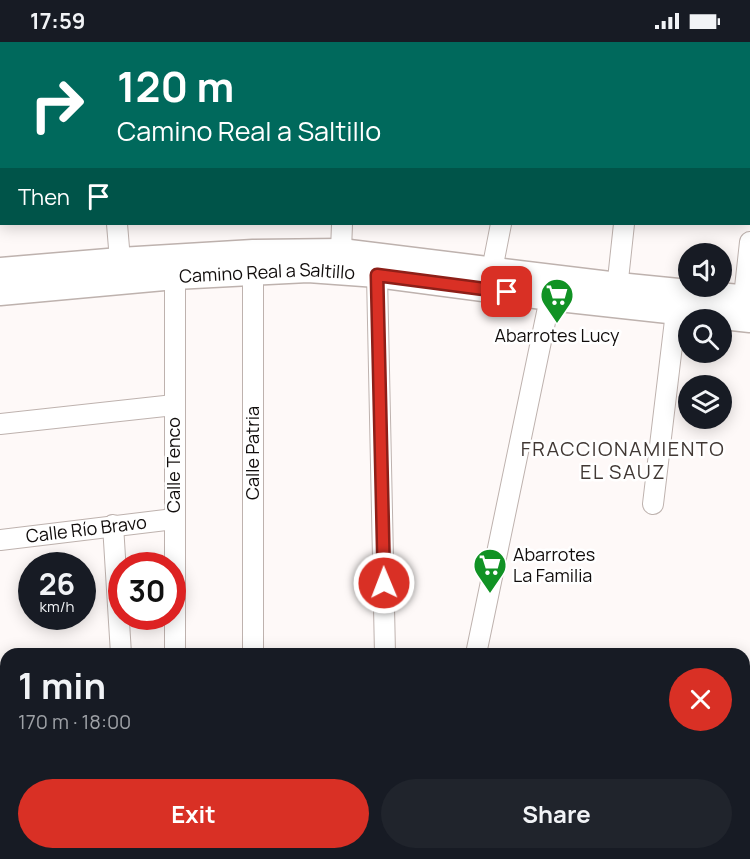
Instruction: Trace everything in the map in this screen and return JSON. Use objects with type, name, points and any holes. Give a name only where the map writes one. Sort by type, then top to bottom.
[{"type":"street","points":[[117,225],[120,260]]},
{"type":"street","points":[[341,251],[342,225]]},
{"type":"street","points":[[492,270],[501,225]]},
{"type":"street","points":[[616,295],[624,225]]},
{"type":"street","points":[[748,305],[750,242]]},
{"type":"street","name":"Camino Real a Saltillo","points":[[0,293],[175,277],[341,251],[492,270],[616,295],[676,312],[748,305]]},
{"type":"street","name":"Camino Real a Saltillo","points":[[0,270],[120,260],[253,263],[377,275],[550,298],[616,295],[748,305]]},
{"type":"street","name":"Calle Patria","points":[[253,263],[253,648]]},
{"type":"street","points":[[377,275],[385,648]]},
{"type":"street","name":"Calle Tenco","points":[[175,277],[175,648]]},
{"type":"street","points":[[477,648],[550,298]]},
{"type":"street","points":[[653,504],[676,312]]},
{"type":"street","points":[[0,424],[174,405]]},
{"type":"street","name":"Calle Río Bravo","points":[[0,540],[174,519]]},
{"type":"street","points":[[113,525],[121,648]]},
{"type":"place","name":"Abarrotes Lucy","points":[[557,324]]},
{"type":"place","name":"Abarrotes La Familia","points":[[490,594]]},
{"type":"district","name":"FRACCIONAMIENTO EL SAUZ","points":[[623,460]]},
{"type":"route","points":[[384,583],[377,275],[507,292]]}]
